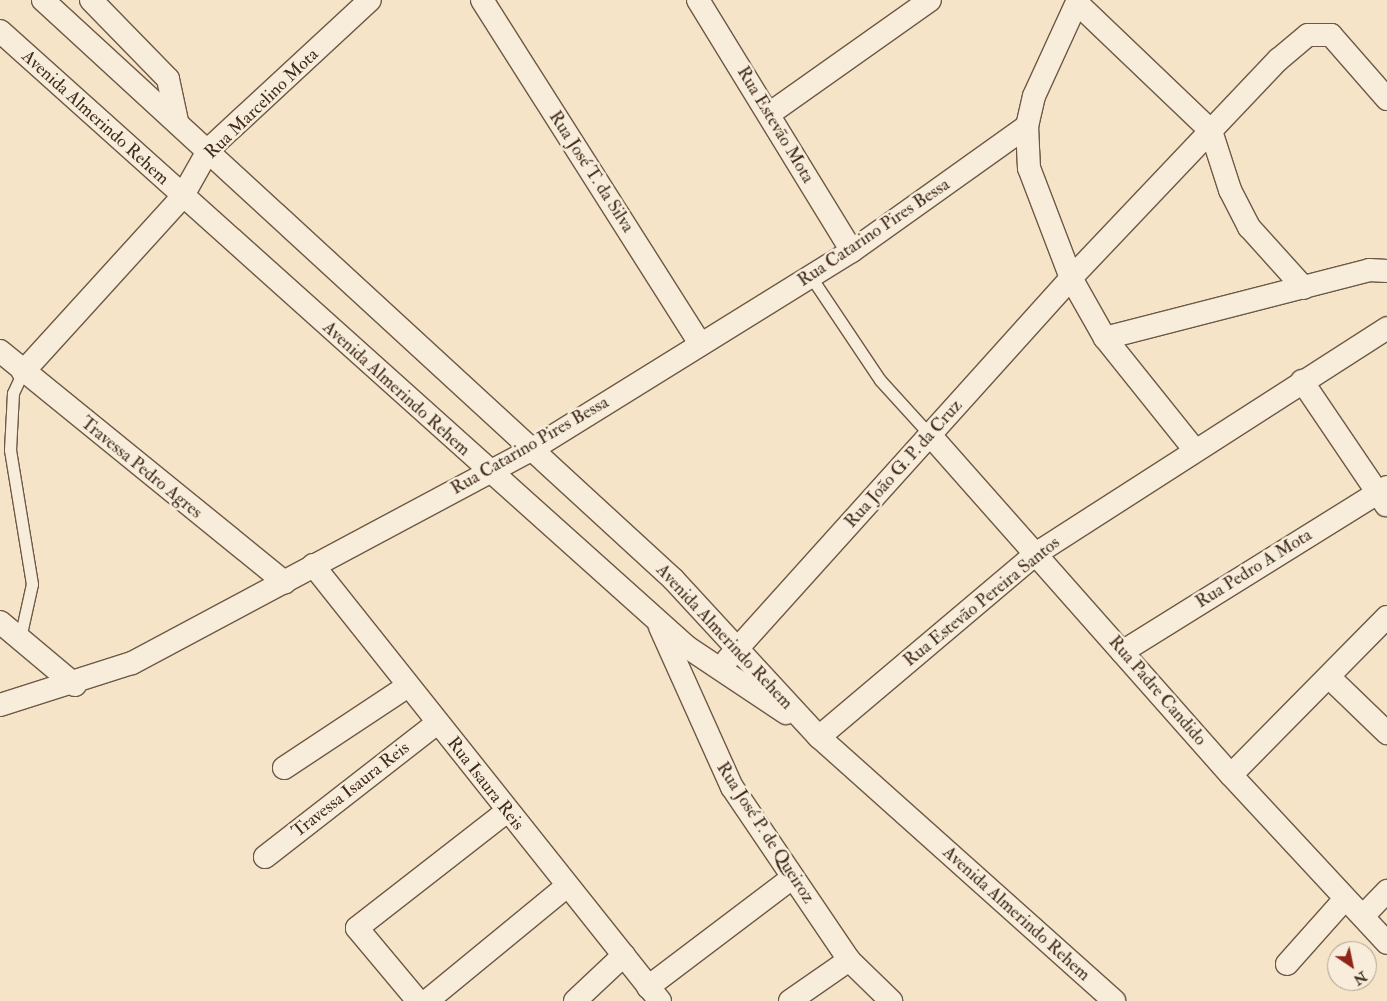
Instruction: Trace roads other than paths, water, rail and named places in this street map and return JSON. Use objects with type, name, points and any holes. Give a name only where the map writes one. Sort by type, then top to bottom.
[{"type":"street","name":"Avenida Almerindo Rehem","points":[[43,0],[210,149],[674,580],[813,732],[1114,1001]]},
{"type":"street","points":[[90,0],[168,80],[177,121]]},
{"type":"street","name":"Rua Marcelino Mota","points":[[23,372],[182,197],[210,149],[370,0]]},
{"type":"street","name":"Rua José T. da Silva","points":[[482,0],[700,343]]},
{"type":"street","name":"Rua Estevão Mota","points":[[698,0],[852,251]]},
{"type":"street","points":[[769,114],[930,0]]},
{"type":"street","points":[[1194,449],[1105,338],[1071,278],[1030,168],[1027,126],[1034,96],[1077,1],[1211,131],[1230,190],[1249,227],[1304,288]]},
{"type":"street","name":"Avenida Almerindo Rehem","points":[[0,31],[182,197],[656,620],[718,671],[813,732]]},
{"type":"street","name":"Rua João G. P. da Cruz","points":[[718,671],[1071,278],[1211,131],[1308,35],[1330,35],[1387,99]]},
{"type":"street","name":"Rua Catarino Pires Bessa","points":[[0,705],[75,685],[132,663],[285,583],[314,564],[534,448],[700,343],[852,251],[1027,126]]},
{"type":"street","points":[[1105,338],[1369,270],[1387,271]]},
{"type":"street","name":"Rua Estevão Pereira Santos","points":[[813,732],[1037,553],[1194,449],[1387,328]]},
{"type":"street","name":"Travessa Pedro Agres","points":[[0,351],[23,372],[285,583]]},
{"type":"street","points":[[1302,381],[1384,495]]},
{"type":"street","name":"Rua Padre Candido","points":[[930,435],[1037,553],[1231,775],[1387,943]]},
{"type":"street","name":"Rua Pedro A Mota","points":[[1122,652],[1384,495]]},
{"type":"street","name":"Rua Isaura Reis","points":[[314,564],[506,812],[654,994]]},
{"type":"street","points":[[1231,775],[1387,617]]},
{"type":"street","name":"Rua José P. de Queiroz","points":[[656,620],[727,780],[849,960],[891,1001]]},
{"type":"street","points":[[0,622],[75,685]]},
{"type":"street","points":[[1329,677],[1387,733]]},
{"type":"street","points":[[284,768],[408,686]]},
{"type":"street","name":"Travessa Isaura Reis","points":[[265,857],[437,723]]},
{"type":"street","points":[[418,1001],[357,928],[506,812]]},
{"type":"street","points":[[654,994],[792,878]]},
{"type":"street","points":[[427,1001],[566,887]]},
{"type":"street","points":[[1363,916],[1387,891]]},
{"type":"street","points":[[1287,964],[1345,899]]},
{"type":"street","points":[[575,1001],[624,955]]},
{"type":"street","points":[[790,1001],[849,960]]},
{"type":"lane","points":[[811,277],[880,380],[930,435]]},
{"type":"lane","points":[[20,638],[32,584],[10,450],[13,393],[23,372]]}]
